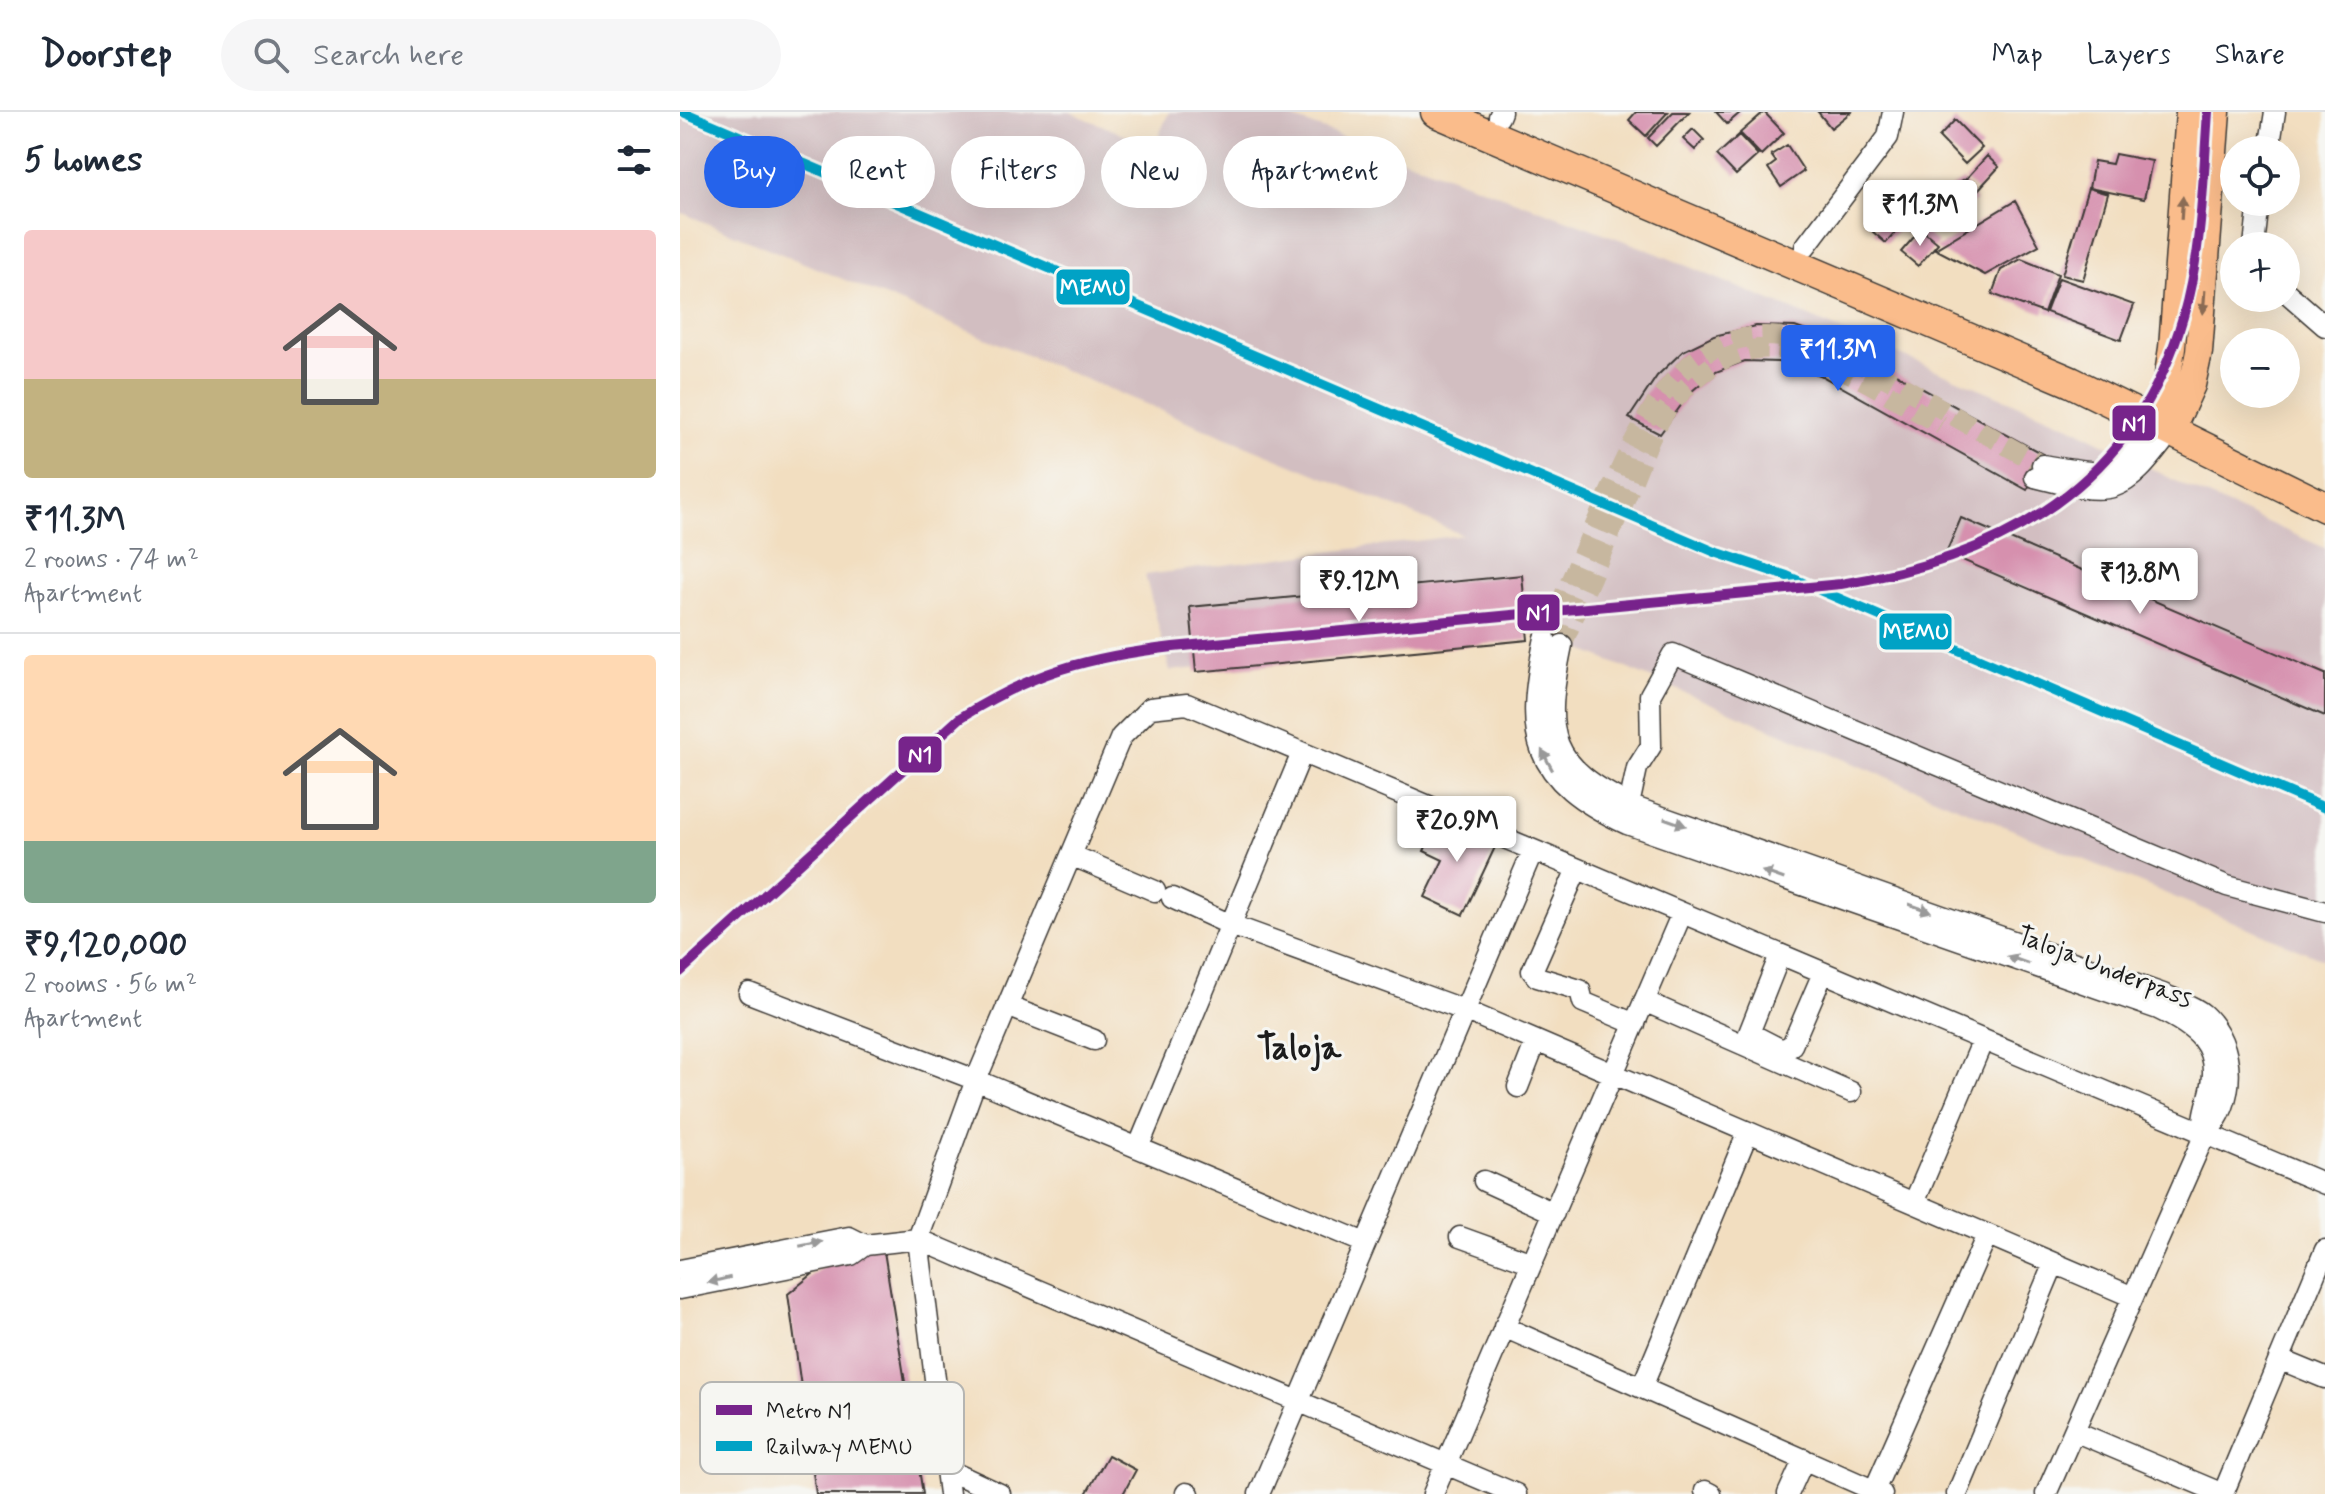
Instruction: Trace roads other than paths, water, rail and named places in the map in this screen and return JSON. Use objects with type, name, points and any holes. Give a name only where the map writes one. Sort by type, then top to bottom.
[{"type":"highway","points":[[1436,112],[2071,382],[2325,486]]},
{"type":"highway","points":[[1495,114],[2078,365],[2167,419],[2325,507]]},
{"type":"main road","points":[[2167,419],[2189,112]]},
{"type":"main road","points":[[2167,419],[2199,352],[2217,112]]},
{"type":"street","points":[[1805,247],[1888,137],[1893,112]]},
{"type":"street","points":[[2271,136],[2275,112]]},
{"type":"street","points":[[2300,304],[2325,326]]},
{"type":"street","points":[[2039,471],[2086,491],[2107,491],[2129,481],[2167,419]]},
{"type":"street","name":"Taloja Underpass","points":[[1553,642],[1551,700],[1554,737],[1572,769],[1596,789],[1629,805],[2163,994],[2202,1014],[2222,1040],[2231,1073],[2217,1122],[2205,1134],[2202,1116],[2215,1071],[2207,1047],[2192,1025],[2158,1009],[1627,824],[1586,805],[1558,781],[1537,741],[1533,697],[1553,642]]},
{"type":"street","points":[[1629,805],[1637,768],[1651,746],[1650,695],[1673,654],[2227,886],[2325,912]]},
{"type":"street","points":[[935,1382],[918,1239],[976,1080],[1121,737],[1150,708],[1187,704],[2325,1184]]},
{"type":"street","points":[[1138,1148],[1302,753]]},
{"type":"street","points":[[1259,1494],[1533,850]]},
{"type":"street","points":[[1071,855],[1231,925],[1464,1010],[2133,1297]]},
{"type":"street","points":[[1577,869],[1532,971],[1537,977],[1580,990],[1583,1002],[1635,1024]]},
{"type":"street","points":[[1433,1494],[1682,913]]},
{"type":"street","points":[[1780,955],[1749,1033],[1782,1050],[1792,1045],[1823,973]]},
{"type":"street","points":[[749,993],[976,1080],[1365,1243]]},
{"type":"street","points":[[1644,1001],[1851,1092]]},
{"type":"street","points":[[1007,1006],[1094,1040]]},
{"type":"street","points":[[1914,1203],[1983,1040]]},
{"type":"street","points":[[1518,1087],[1536,1041]]},
{"type":"street","points":[[1642,1387],[1748,1132]]},
{"type":"street","points":[[2046,1494],[2205,1134]]},
{"type":"street","points":[[1484,1181],[1554,1213]]},
{"type":"street","points":[[1504,1327],[1878,1492],[1987,1235]]},
{"type":"street","points":[[1460,1237],[1532,1263]]},
{"type":"street","points":[[680,1270],[851,1255],[865,1245],[918,1239],[1516,1494]]},
{"type":"street","points":[[2074,1431],[2223,1494],[2325,1250]]},
{"type":"street","points":[[680,1289],[757,1263]]},
{"type":"street","points":[[1957,1494],[2054,1263]]},
{"type":"street","points":[[2279,1359],[2325,1378]]},
{"type":"street","points":[[1788,1494],[1804,1459]]},
{"type":"street","points":[[947,1474],[949,1494]]},
{"type":"street","points":[[957,1474],[1000,1494]]},
{"type":"tunnel","points":[[1545,638],[1619,472],[1654,407],[1675,379],[1701,356],[1730,341],[1765,336],[1806,342],[1833,351],[2042,465]]},
{"type":"tunnel","points":[[1562,645],[1660,420],[1684,389],[1724,360],[1758,349],[1780,349],[1803,355],[1852,375],[1941,425]]},
{"type":"metro line","name":"N1","points":[[680,972],[960,718],[1012,689],[1062,669],[1114,656],[1173,647],[1841,584],[1901,572],[1956,555],[2008,532],[2055,504],[2097,468],[2132,426],[2161,376],[2183,317],[2194,267],[2208,112]]},
{"type":"rail line","name":"MEMU","points":[[683,112],[1715,552],[1787,576],[2325,808]]},
{"type":"district","name":"Taloja","points":[[1299,1046]]}]
